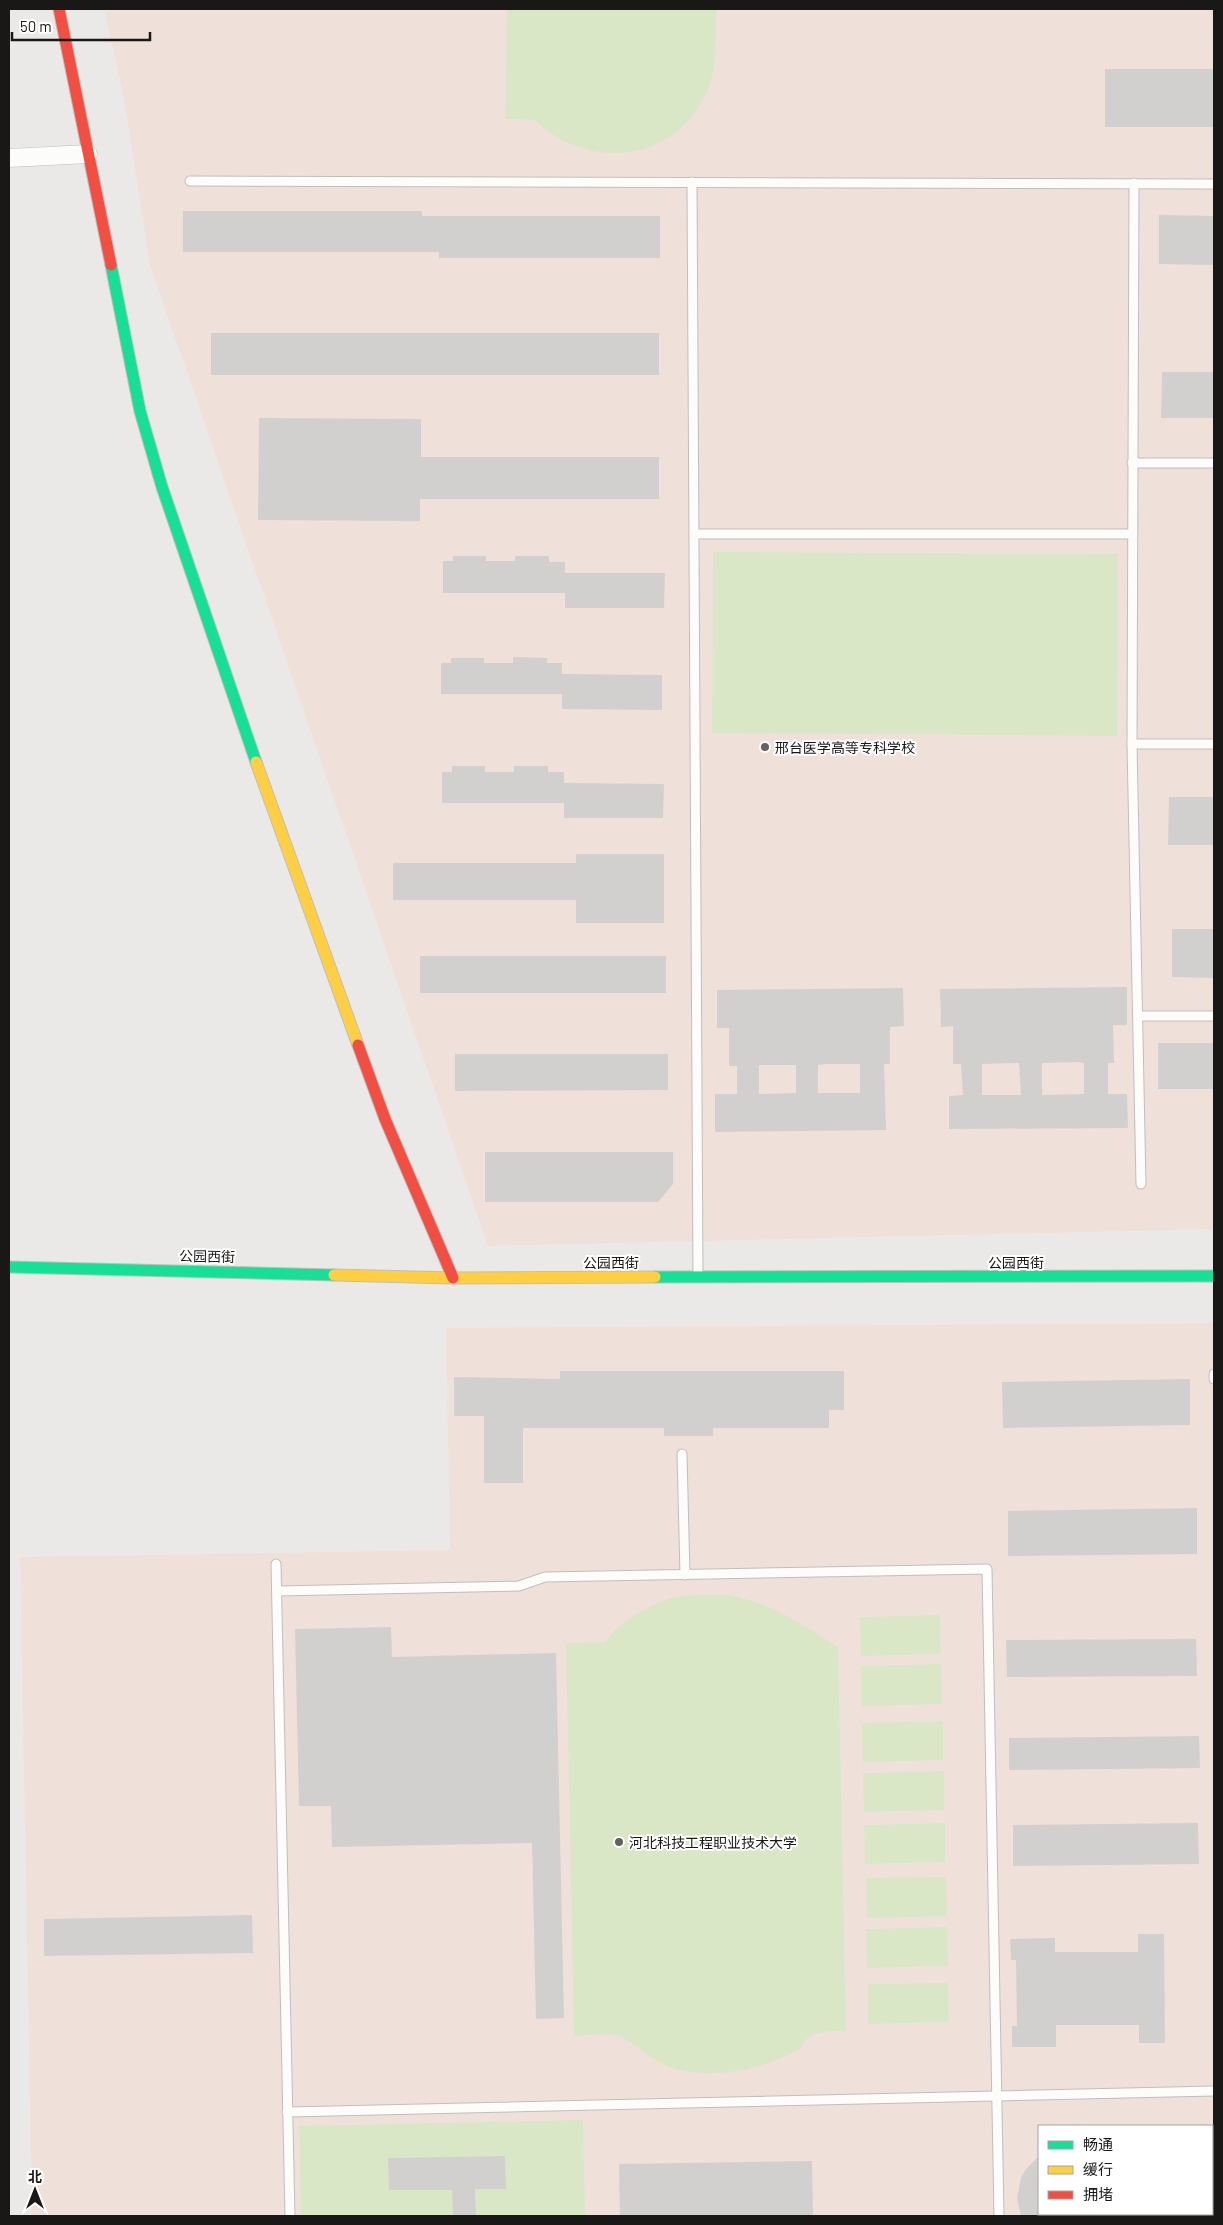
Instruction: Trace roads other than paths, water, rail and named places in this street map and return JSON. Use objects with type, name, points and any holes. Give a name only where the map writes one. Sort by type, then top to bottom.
[{"type":"street","points":[[59,9],[140,411],[162,487],[259,768],[382,1110],[453,1278]]},
{"type":"street","points":[[9,158],[88,154]]},
{"type":"street","name":"公园西街","points":[[9,1266],[453,1278],[1214,1276]]},
{"type":"lane","points":[[190,181],[1214,184]]},
{"type":"lane","points":[[692,182],[698,1277]]},
{"type":"lane","points":[[1134,183],[1132,744],[1141,1184]]},
{"type":"lane","points":[[1132,463],[1214,463]]},
{"type":"lane","points":[[694,534],[1132,534]]},
{"type":"lane","points":[[1132,744],[1214,744]]},
{"type":"lane","points":[[1138,1016],[1214,1016]]},
{"type":"lane","points":[[1214,1374],[1214,1379]]},
{"type":"lane","points":[[682,1454],[685,1575]]},
{"type":"lane","points":[[276,1564],[290,2216]]},
{"type":"lane","points":[[277,1591],[519,1586],[545,1578],[987,1569],[999,2216]]},
{"type":"lane","points":[[287,2112],[1214,2091]]},
{"type":"place","name":"邢台医学高等专科学校","points":[[765,747]]},
{"type":"place","name":"河北科技工程职业技术大学","points":[[619,1842]]}]
